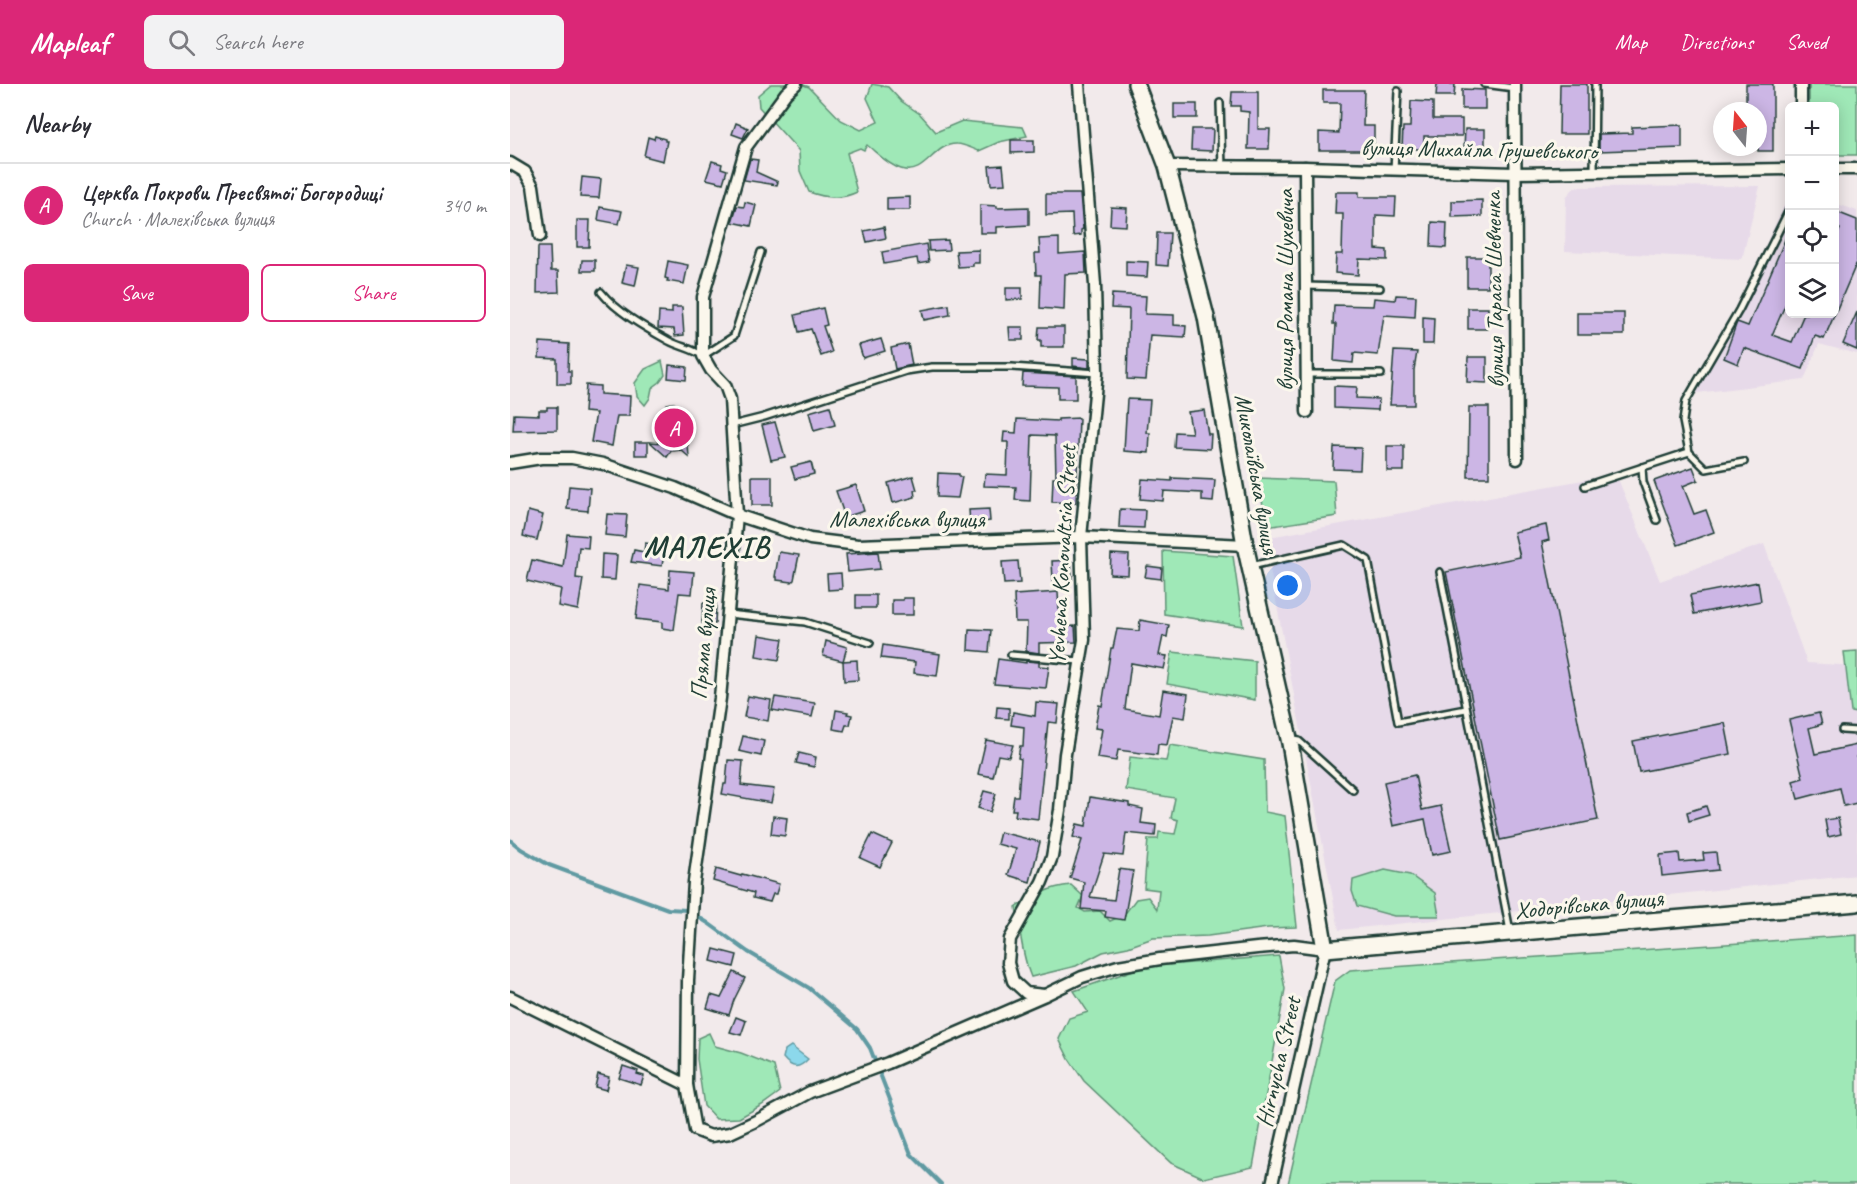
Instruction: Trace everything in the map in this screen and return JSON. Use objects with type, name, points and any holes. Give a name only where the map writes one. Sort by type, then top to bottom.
[{"type":"main road","name":"Миколаївська вулиця","points":[[1136,84],[1167,166],[1206,317],[1245,545],[1289,740],[1325,949]]},
{"type":"main road","name":"Ходорівська вулиця","points":[[1325,949],[1857,903]]},
{"type":"street","points":[[703,356],[703,297],[746,147],[786,93],[796,84]]},
{"type":"street","name":"Yevhena Konovaltsia Street","points":[[1045,995],[1026,993],[1013,981],[1008,963],[1011,939],[1042,882],[1052,857],[1060,810],[1065,754],[1084,640],[1081,537],[1096,373],[1095,285],[1079,84]]},
{"type":"street","points":[[1801,84],[1801,102]]},
{"type":"street","name":"вулиця Тараса Шевченка","points":[[1515,86],[1518,459]]},
{"type":"street","points":[[510,163],[525,172],[532,186],[540,236]]},
{"type":"street","name":"вулиця Михайла Грушевського","points":[[1167,166],[1514,173],[1785,170]]},
{"type":"street","name":"вулиця Романа Шухевича","points":[[1305,167],[1306,412]]},
{"type":"street","points":[[1839,169],[1857,169]]},
{"type":"street","name":"Пряма вулиця","points":[[703,356],[711,370],[725,385],[730,399],[737,515],[720,698],[693,900],[688,980],[687,1086],[695,1130],[711,1136],[730,1133],[810,1092],[888,1063],[1045,995]]},
{"type":"street","name":"Малехівська вулиця","points":[[510,463],[541,458],[572,458],[603,464],[675,488],[737,515],[810,539],[858,545],[1081,537],[1245,545]]},
{"type":"street","points":[[1045,995],[1082,977],[1118,966],[1160,959],[1294,945],[1325,949]]},
{"type":"street","name":"Hirnycha Street","points":[[1272,1184],[1325,949]]},
{"type":"street","points":[[510,997],[687,1086]]},
{"type":"lane","points":[[1484,84],[1515,86]]},
{"type":"lane","points":[[1594,172],[1595,84]]},
{"type":"lane","points":[[1394,170],[1398,91]]},
{"type":"lane","points":[[1220,103],[1222,167]]},
{"type":"lane","points":[[1744,462],[1706,469],[1689,452],[1683,421],[1686,400],[1739,310],[1789,210]]},
{"type":"lane","points":[[601,292],[610,304],[671,342],[692,348],[703,356],[734,336],[761,252]]},
{"type":"lane","points":[[1306,286],[1380,288]]},
{"type":"lane","points":[[730,426],[906,371],[932,367],[1012,367],[1096,373]]},
{"type":"lane","points":[[1306,374],[1381,374]]},
{"type":"lane","points":[[1585,486],[1689,452]]},
{"type":"lane","points":[[1642,467],[1643,482],[1657,520]]},
{"type":"lane","points":[[1250,566],[1344,544],[1368,560],[1398,722],[1466,709]]},
{"type":"lane","points":[[1440,572],[1510,933]]},
{"type":"lane","points":[[727,614],[805,622],[870,643]]},
{"type":"lane","points":[[1011,655],[1079,661]]},
{"type":"lane","points":[[1842,730],[1857,731]]},
{"type":"lane","points":[[1289,740],[1299,741],[1353,790]]},
{"type":"shaded area","points":[[1760,186],[1742,259],[1565,251],[1566,197],[1575,187]]},
{"type":"shaded area","points":[[1785,204],[1785,318],[1839,318],[1839,204],[1857,211],[1857,354],[1819,344],[1804,380],[1697,393]]},
{"type":"shaded area","points":[[1616,474],[1660,581],[1764,544],[1807,663],[1857,666],[1857,875],[1339,930],[1264,538]]},
{"type":"green space","points":[[771,84],[801,84],[809,87],[841,120],[861,130],[878,122],[867,98],[872,84],[888,87],[901,101],[920,114],[936,132],[962,121],[1023,127],[1027,136],[999,142],[979,151],[960,144],[949,145],[917,168],[910,170],[892,165],[867,145],[864,150],[860,148],[847,153],[857,192],[839,197],[821,196],[809,192],[800,171],[799,151],[759,107],[758,95]]},
{"type":"green space","points":[[1809,84],[1857,84],[1857,155],[1839,155],[1839,102],[1809,102]]},
{"type":"green space","points":[[662,361],[665,375],[652,388],[650,398],[645,405],[637,396],[635,383],[645,369]]},
{"type":"green space","points":[[1258,478],[1334,481],[1337,516],[1267,527]]},
{"type":"green space","points":[[1163,551],[1233,556],[1243,626],[1164,614]]},
{"type":"green space","points":[[1857,651],[1857,713],[1851,712],[1844,652]]},
{"type":"green space","points":[[1172,652],[1255,661],[1255,700],[1167,684]]},
{"type":"green space","points":[[1170,745],[1264,760],[1265,812],[1285,816],[1297,927],[1268,928],[1208,936],[1153,938],[1128,947],[1103,952],[1076,966],[1031,977],[1023,951],[1016,907],[1036,895],[1071,885],[1083,896],[1078,908],[1085,912],[1100,911],[1110,921],[1124,915],[1136,899],[1148,897],[1157,909],[1159,890],[1144,888],[1148,839],[1158,839],[1159,832],[1175,834],[1178,820],[1171,818],[1175,798],[1126,790],[1130,757],[1166,761]]},
{"type":"green space","points":[[1385,870],[1410,875],[1435,893],[1439,916],[1394,916],[1357,906],[1352,891],[1353,880]]},
{"type":"green space","points":[[1857,935],[1857,1184],[1288,1184],[1335,981],[1350,970]]},
{"type":"green space","points":[[1279,956],[1285,989],[1253,1167],[1204,1178],[1171,1163],[1084,1081],[1059,1039],[1069,1018],[1088,1012],[1074,991],[1142,967]]},
{"type":"green space","points":[[709,1033],[715,1046],[774,1066],[780,1092],[739,1118],[716,1119],[704,1106],[697,1059],[698,1038]]},
{"type":"water","points":[[791,1046],[808,1059],[802,1065],[792,1066],[783,1058],[785,1050]]},
{"type":"building","points":[[1437,84],[1455,84],[1454,96],[1436,96]]},
{"type":"building","points":[[1560,84],[1587,84],[1587,134],[1559,134]]},
{"type":"building","points":[[1746,84],[1773,84],[1773,151],[1767,151],[1767,102],[1746,102]]},
{"type":"building","points":[[1462,89],[1485,90],[1485,109],[1462,109]]},
{"type":"building","points":[[1323,90],[1364,90],[1363,126],[1374,126],[1374,150],[1319,150],[1319,132],[1339,133],[1340,103],[1323,103]]},
{"type":"building","points":[[1232,92],[1258,92],[1258,129],[1270,129],[1269,149],[1248,149],[1249,112],[1240,111],[1240,106],[1231,106]]},
{"type":"building","points":[[1411,101],[1433,102],[1433,119],[1462,119],[1462,136],[1424,136],[1424,149],[1402,149],[1403,127],[1410,127]]},
{"type":"building","points":[[1174,104],[1197,104],[1197,118],[1174,118]]},
{"type":"building","points":[[736,123],[748,128],[743,138],[732,134]]},
{"type":"building","points":[[1682,125],[1682,148],[1599,151],[1599,134],[1632,133],[1632,127]]},
{"type":"building","points":[[1192,129],[1213,129],[1212,151],[1191,150]]},
{"type":"building","points":[[1465,129],[1485,129],[1485,148],[1464,148]]},
{"type":"building","points":[[655,136],[667,141],[663,161],[644,156],[648,137],[654,139]]},
{"type":"building","points":[[1011,140],[1034,140],[1034,152],[1011,153]]},
{"type":"building","points":[[750,159],[758,160],[756,172],[778,182],[777,185],[744,180]]},
{"type":"building","points":[[712,161],[722,164],[721,168],[727,170],[723,183],[706,179]]},
{"type":"building","points":[[1003,165],[1005,184],[991,185],[989,166]]},
{"type":"building","points":[[582,177],[601,179],[599,198],[580,197]]},
{"type":"building","points":[[1336,192],[1359,192],[1359,197],[1396,197],[1395,216],[1376,215],[1376,249],[1387,250],[1387,260],[1359,259],[1358,275],[1335,273],[1336,254],[1342,254],[1343,214],[1335,214]]},
{"type":"building","points":[[1046,194],[1080,194],[1083,229],[1081,235],[1073,236],[1072,214],[1046,215]]},
{"type":"building","points":[[910,197],[910,210],[887,210],[887,198]]},
{"type":"building","points":[[1482,200],[1482,216],[1452,217],[1452,201]]},
{"type":"building","points":[[745,202],[756,205],[751,226],[732,222],[737,206],[744,207]]},
{"type":"building","points":[[980,205],[997,206],[997,208],[1029,207],[1029,225],[997,227],[997,233],[980,233]]},
{"type":"building","points":[[600,207],[622,211],[619,224],[598,220]]},
{"type":"building","points":[[1111,207],[1127,208],[1126,226],[1110,225]]},
{"type":"building","points":[[1839,213],[1857,220],[1857,262],[1839,304],[1839,231]]},
{"type":"building","points":[[577,220],[590,220],[589,247],[577,247]]},
{"type":"building","points":[[1432,222],[1447,223],[1446,248],[1431,247]]},
{"type":"building","points":[[884,227],[886,238],[867,242],[864,231]]},
{"type":"building","points":[[1157,233],[1170,233],[1168,266],[1156,265]]},
{"type":"building","points":[[1059,238],[1059,254],[1085,252],[1086,273],[1065,274],[1064,310],[1040,308],[1041,275],[1036,275],[1035,253],[1040,253],[1039,239]]},
{"type":"building","points":[[948,240],[949,250],[929,251],[928,241]]},
{"type":"building","points":[[1785,240],[1785,305],[1772,335],[1792,342],[1802,318],[1833,318],[1824,339],[1815,336],[1803,369],[1744,348],[1738,364],[1724,358],[1737,322],[1748,326]]},
{"type":"building","points":[[926,244],[929,262],[918,264],[917,258],[884,264],[882,252]]},
{"type":"building","points":[[538,247],[550,247],[551,271],[558,271],[559,292],[537,293]]},
{"type":"building","points":[[979,250],[979,263],[973,263],[973,266],[958,267],[956,251]]},
{"type":"building","points":[[1467,257],[1488,257],[1488,287],[1467,287]]},
{"type":"building","points":[[582,260],[595,260],[595,271],[581,271]]},
{"type":"building","points":[[668,261],[688,265],[684,284],[667,281],[668,279],[665,278]]},
{"type":"building","points":[[1126,261],[1148,262],[1147,277],[1126,276]]},
{"type":"building","points":[[626,265],[639,267],[635,286],[622,283]]},
{"type":"building","points":[[1006,288],[1022,288],[1022,299],[1006,300]]},
{"type":"building","points":[[1112,294],[1146,296],[1145,314],[1174,315],[1174,325],[1186,326],[1185,337],[1150,335],[1146,380],[1127,379],[1129,309],[1111,308]]},
{"type":"building","points":[[1396,295],[1416,296],[1415,317],[1384,315],[1378,355],[1354,353],[1353,363],[1334,361],[1336,324],[1333,324],[1334,305],[1373,306],[1374,298],[1395,300]]},
{"type":"building","points":[[949,305],[950,315],[924,320],[922,310]]},
{"type":"building","points":[[672,307],[682,307],[684,335],[675,336],[674,329],[658,328],[659,312],[672,313]]},
{"type":"building","points":[[823,308],[827,325],[823,326],[832,352],[821,356],[811,329],[799,332],[795,315]]},
{"type":"building","points":[[1468,308],[1488,308],[1488,329],[1468,329]]},
{"type":"building","points":[[1857,312],[1857,350],[1843,344]]},
{"type":"building","points":[[1577,313],[1624,313],[1624,335],[1577,335]]},
{"type":"building","points":[[1423,317],[1434,318],[1433,344],[1423,344]]},
{"type":"building","points":[[1009,327],[1023,327],[1023,340],[1010,340]]},
{"type":"building","points":[[1039,327],[1064,327],[1064,347],[1041,347],[1041,340],[1038,340]]},
{"type":"building","points":[[881,339],[885,351],[863,358],[859,345]]},
{"type":"building","points":[[540,342],[569,344],[568,371],[571,371],[571,384],[557,384],[557,359],[539,358]]},
{"type":"building","points":[[908,344],[912,365],[895,369],[891,348]]},
{"type":"building","points":[[1394,351],[1417,352],[1414,370],[1414,405],[1390,405]]},
{"type":"building","points":[[1468,357],[1487,357],[1487,383],[1467,382]]},
{"type":"building","points":[[1073,358],[1089,359],[1089,368],[1073,366]]},
{"type":"building","points":[[669,365],[687,367],[686,380],[668,378]]},
{"type":"building","points":[[1023,373],[1076,376],[1076,399],[1058,399],[1058,387],[1022,386]]},
{"type":"building","points":[[586,385],[600,386],[600,394],[630,396],[629,416],[617,416],[612,446],[591,442],[596,413],[584,412]]},
{"type":"building","points":[[1334,386],[1357,387],[1356,398],[1379,399],[1378,410],[1334,408]]},
{"type":"building","points":[[1127,399],[1150,400],[1147,433],[1150,433],[1149,453],[1124,451]]},
{"type":"building","points":[[674,403],[682,409],[686,422],[689,457],[681,450],[671,451],[667,457],[650,442],[662,443],[661,412],[667,404]]},
{"type":"building","points":[[830,406],[835,425],[814,431],[809,412]]},
{"type":"building","points":[[547,407],[557,407],[557,430],[513,431],[514,414],[539,415],[539,410],[547,410]]},
{"type":"building","points":[[1469,407],[1489,407],[1489,477],[1468,477]]},
{"type":"building","points":[[1204,410],[1208,434],[1211,434],[1210,449],[1174,447],[1175,432],[1192,433],[1188,412]]},
{"type":"building","points":[[1079,418],[1076,503],[1052,502],[1053,478],[1056,478],[1055,436],[1032,435],[1030,501],[1015,500],[1016,487],[984,486],[985,474],[1007,475],[1008,442],[1003,442],[1004,432],[1016,433],[1017,419],[1058,421],[1058,419]]},
{"type":"building","points":[[775,422],[785,457],[771,460],[762,425]]},
{"type":"building","points":[[635,442],[648,442],[648,455],[635,455]]},
{"type":"building","points":[[1387,446],[1404,446],[1404,471],[1387,471]]},
{"type":"building","points":[[1334,447],[1361,448],[1360,470],[1333,469]]},
{"type":"building","points":[[811,462],[814,474],[795,479],[791,467]]},
{"type":"building","points":[[1693,467],[1698,480],[1683,486],[1694,514],[1706,510],[1714,532],[1678,545],[1654,481]]},
{"type":"building","points":[[938,473],[959,474],[959,477],[962,477],[958,498],[937,497]]},
{"type":"building","points":[[752,476],[772,476],[772,505],[752,505]]},
{"type":"building","points":[[913,476],[917,490],[914,490],[915,497],[893,503],[888,483]]},
{"type":"building","points":[[1172,478],[1215,480],[1213,502],[1202,501],[1202,493],[1164,491],[1163,501],[1140,499],[1142,479],[1172,481]]},
{"type":"building","points":[[856,485],[864,511],[845,517],[836,491]]},
{"type":"building","points":[[569,486],[590,488],[588,511],[567,509]]},
{"type":"building","points":[[989,509],[990,521],[970,523],[969,510]]},
{"type":"building","points":[[1120,509],[1145,510],[1144,528],[1119,527]]},
{"type":"building","points":[[528,511],[543,515],[537,540],[523,536]]},
{"type":"building","points":[[607,514],[627,515],[625,537],[605,535]]},
{"type":"building","points":[[1546,525],[1549,540],[1542,542],[1598,820],[1500,840],[1446,572],[1520,557],[1514,532]]},
{"type":"building","points":[[567,534],[589,536],[588,548],[579,547],[576,578],[583,579],[578,610],[558,606],[561,589],[527,581],[532,560],[563,567]]},
{"type":"building","points":[[645,543],[665,546],[662,566],[631,562],[634,550],[644,552]]},
{"type":"building","points":[[779,552],[799,555],[792,582],[777,580],[775,577]]},
{"type":"building","points":[[878,552],[880,569],[848,572],[846,554]]},
{"type":"building","points":[[602,554],[617,555],[615,580],[601,579]]},
{"type":"building","points":[[1111,554],[1129,555],[1128,575],[1110,574]]},
{"type":"building","points":[[1071,560],[1072,580],[1053,581],[1052,561]]},
{"type":"building","points":[[1018,561],[1020,583],[1004,584],[1002,562]]},
{"type":"building","points":[[1147,566],[1162,568],[1161,579],[1145,577]]},
{"type":"building","points":[[670,570],[694,572],[692,594],[679,593],[674,630],[662,628],[662,622],[636,619],[640,585],[669,589]]},
{"type":"building","points":[[841,573],[842,589],[828,590],[827,574]]},
{"type":"building","points":[[1758,582],[1761,601],[1694,614],[1690,595]]},
{"type":"building","points":[[1058,592],[1060,627],[1075,626],[1076,642],[1039,643],[1039,653],[1026,651],[1027,622],[1015,622],[1014,595]]},
{"type":"building","points":[[856,595],[876,595],[876,608],[856,608]]},
{"type":"building","points":[[903,598],[913,598],[913,615],[892,615],[892,600],[903,600]]},
{"type":"building","points":[[703,603],[716,604],[715,624],[702,623]]},
{"type":"building","points":[[1140,620],[1169,625],[1167,637],[1163,636],[1159,655],[1167,656],[1164,669],[1131,663],[1125,709],[1159,715],[1163,690],[1188,694],[1185,718],[1173,716],[1167,745],[1158,744],[1157,755],[1118,750],[1116,761],[1097,758],[1102,729],[1095,728],[1099,705],[1102,706],[1111,648],[1113,648],[1117,629],[1139,631]]},
{"type":"building","points":[[969,629],[991,630],[989,652],[968,650]]},
{"type":"building","points":[[759,635],[783,639],[779,660],[756,656]]},
{"type":"building","points":[[826,641],[847,647],[843,661],[823,656]]},
{"type":"building","points":[[883,645],[940,654],[937,676],[914,673],[915,662],[881,658]]},
{"type":"building","points":[[998,659],[1026,663],[1026,661],[1039,662],[1039,666],[1049,667],[1046,688],[994,684]]},
{"type":"building","points":[[857,660],[858,680],[844,681],[843,661]]},
{"type":"building","points":[[748,696],[771,700],[768,721],[744,717]]},
{"type":"building","points":[[775,697],[815,703],[812,717],[772,710]]},
{"type":"building","points":[[1036,702],[1059,704],[1057,723],[1048,722],[1038,819],[1015,816],[1016,810],[1012,810],[1014,796],[1018,796],[1021,759],[1018,758],[1020,746],[1023,746],[1024,727],[1011,725],[1013,712],[1035,716]]},
{"type":"building","points":[[997,707],[1009,708],[1009,719],[996,718]]},
{"type":"building","points":[[836,710],[852,715],[850,725],[846,725],[844,731],[833,729]]},
{"type":"building","points":[[1819,713],[1822,724],[1809,728],[1815,754],[1857,745],[1857,803],[1844,806],[1840,788],[1798,799],[1793,781],[1803,778],[1789,720]]},
{"type":"building","points":[[1725,723],[1731,754],[1639,772],[1633,741]]},
{"type":"building","points":[[743,736],[764,741],[761,756],[739,751]]},
{"type":"building","points":[[986,740],[1013,745],[1009,757],[998,755],[993,777],[978,774]]},
{"type":"building","points":[[799,753],[816,757],[814,767],[796,763]]},
{"type":"building","points":[[728,760],[743,761],[741,785],[774,789],[771,803],[722,794],[724,784],[726,784]]},
{"type":"building","points":[[1415,775],[1422,810],[1441,806],[1451,851],[1432,855],[1425,819],[1393,826],[1384,782]]},
{"type":"building","points":[[984,791],[996,794],[990,812],[978,808]]},
{"type":"building","points":[[1090,797],[1129,803],[1129,806],[1143,809],[1141,823],[1156,825],[1155,836],[1126,833],[1123,856],[1104,854],[1090,897],[1114,900],[1119,869],[1133,871],[1124,920],[1105,917],[1106,911],[1081,909],[1084,882],[1070,878],[1082,840],[1073,837],[1077,824],[1086,826]]},
{"type":"building","points":[[1706,806],[1709,815],[1689,821],[1687,812]]},
{"type":"building","points":[[773,816],[787,818],[785,836],[771,834]]},
{"type":"building","points":[[1838,818],[1841,834],[1828,837],[1825,820]]},
{"type":"building","points":[[1000,832],[1040,842],[1030,882],[1008,875],[1016,849],[997,844]]},
{"type":"building","points":[[872,834],[892,843],[880,867],[860,858]]},
{"type":"building","points":[[1716,852],[1718,870],[1662,876],[1660,855],[1679,853],[1680,862],[1704,860],[1703,853]]},
{"type":"building","points":[[716,869],[779,884],[776,894],[773,894],[770,902],[753,898],[754,893],[713,881]]},
{"type":"building","points":[[714,949],[737,955],[734,967],[711,961]]},
{"type":"building","points":[[734,972],[745,978],[729,1015],[707,1008],[711,995],[721,998]]},
{"type":"building","points":[[736,1017],[746,1021],[741,1035],[730,1032]]},
{"type":"building","points":[[623,1066],[638,1071],[637,1074],[644,1076],[641,1085],[619,1078]]},
{"type":"building","points":[[598,1074],[609,1077],[606,1090],[595,1087]]},
{"type":"waterway","points":[[510,840],[549,865],[668,909],[687,910],[748,952],[809,988],[857,1029],[870,1048],[911,1154],[941,1184]]},
{"type":"place","name":"Церква Покрови Пресвятої Богородиці","points":[[674,428]]},
{"type":"district","name":"МАЛЕХІВ","points":[[707,547]]}]
